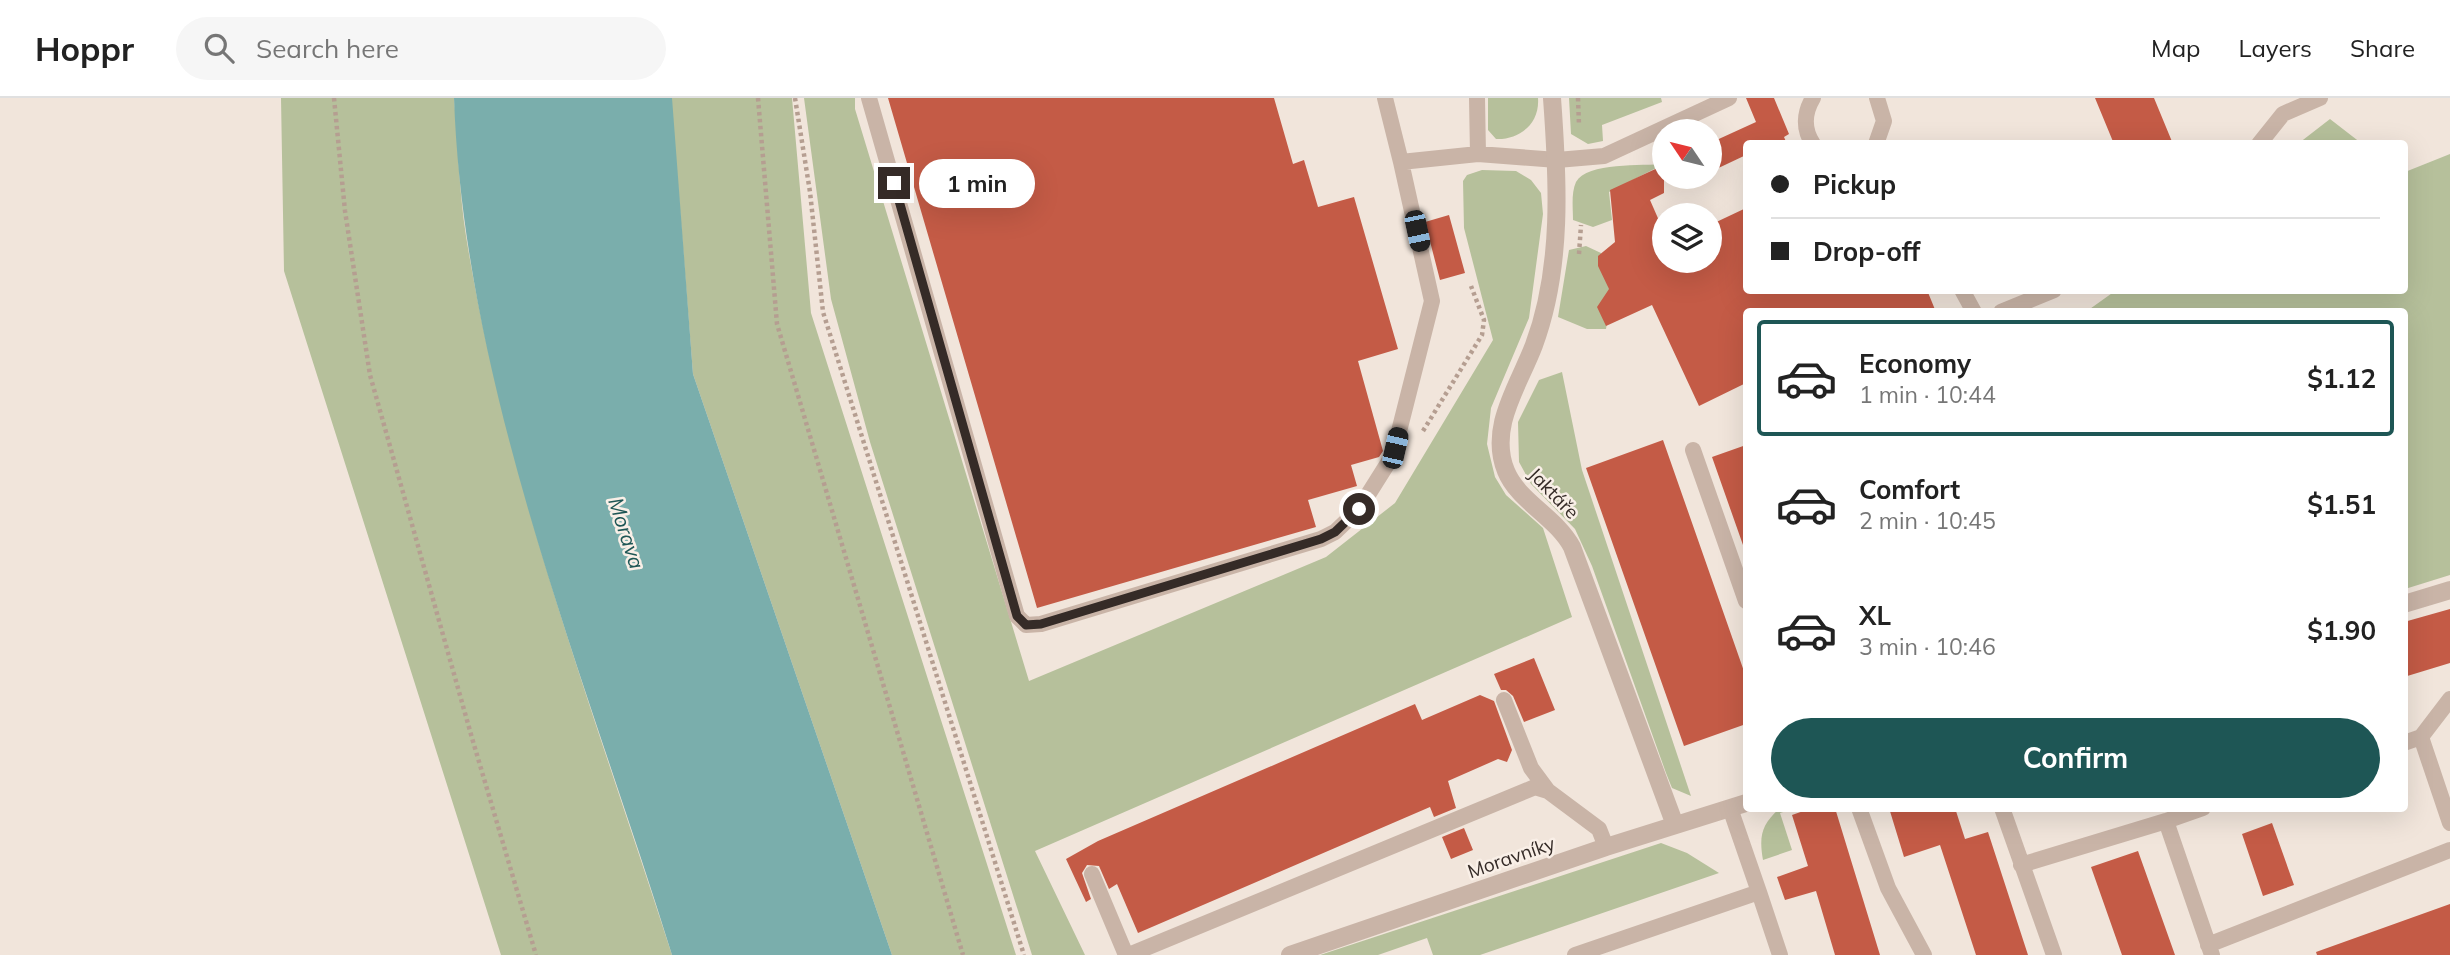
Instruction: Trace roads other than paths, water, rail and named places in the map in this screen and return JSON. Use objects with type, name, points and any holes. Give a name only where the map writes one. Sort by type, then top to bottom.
[{"type":"street","name":"Jaktáře","points":[[1552,98],[1557,160],[1556,236],[1535,342],[1504,414],[1500,443],[1507,473],[1517,488],[1565,535],[1572,547],[1675,825]]},
{"type":"street","points":[[2408,603],[2450,590]]},
{"type":"street","name":"Moravníky","points":[[1290,955],[1606,847],[1738,806]]},
{"type":"lane","points":[[869,98],[1017,616],[1026,625],[1041,624],[1321,539],[1335,532],[1359,509],[1395,448],[1432,301],[1385,98]]},
{"type":"lane","points":[[1477,98],[1478,154]]},
{"type":"lane","points":[[1401,162],[1478,154],[1557,160],[1604,156],[1730,98]]},
{"type":"lane","points":[[1811,140],[1805,125],[1806,113],[1813,98]]},
{"type":"lane","points":[[1877,98],[1883,113],[1881,140]]},
{"type":"lane","points":[[2262,140],[2283,114],[2320,98]]},
{"type":"lane","points":[[2011,308],[2044,294]]},
{"type":"lane","points":[[1693,450],[1743,592]]},
{"type":"lane","points":[[2408,742],[2421,737],[2450,699]]},
{"type":"lane","points":[[1504,700],[1531,768],[1548,791],[1599,829],[1606,847]]},
{"type":"lane","points":[[2421,737],[2450,823]]},
{"type":"lane","points":[[1092,874],[1128,955],[1521,792],[1535,787],[1548,791]]},
{"type":"lane","points":[[1738,806],[1759,892],[1780,955]]},
{"type":"lane","points":[[1860,812],[1888,888],[1924,955]]},
{"type":"lane","points":[[2003,812],[2054,955]]},
{"type":"lane","points":[[2021,865],[2192,812]]},
{"type":"lane","points":[[2166,821],[2210,950],[2450,850]]},
{"type":"lane","points":[[1575,955],[1759,892]]},
{"type":"water","name":"Morava","points":[[454,98],[672,98],[693,374],[892,955],[672,955],[568,639],[505,424],[480,316],[463,207]]}]
